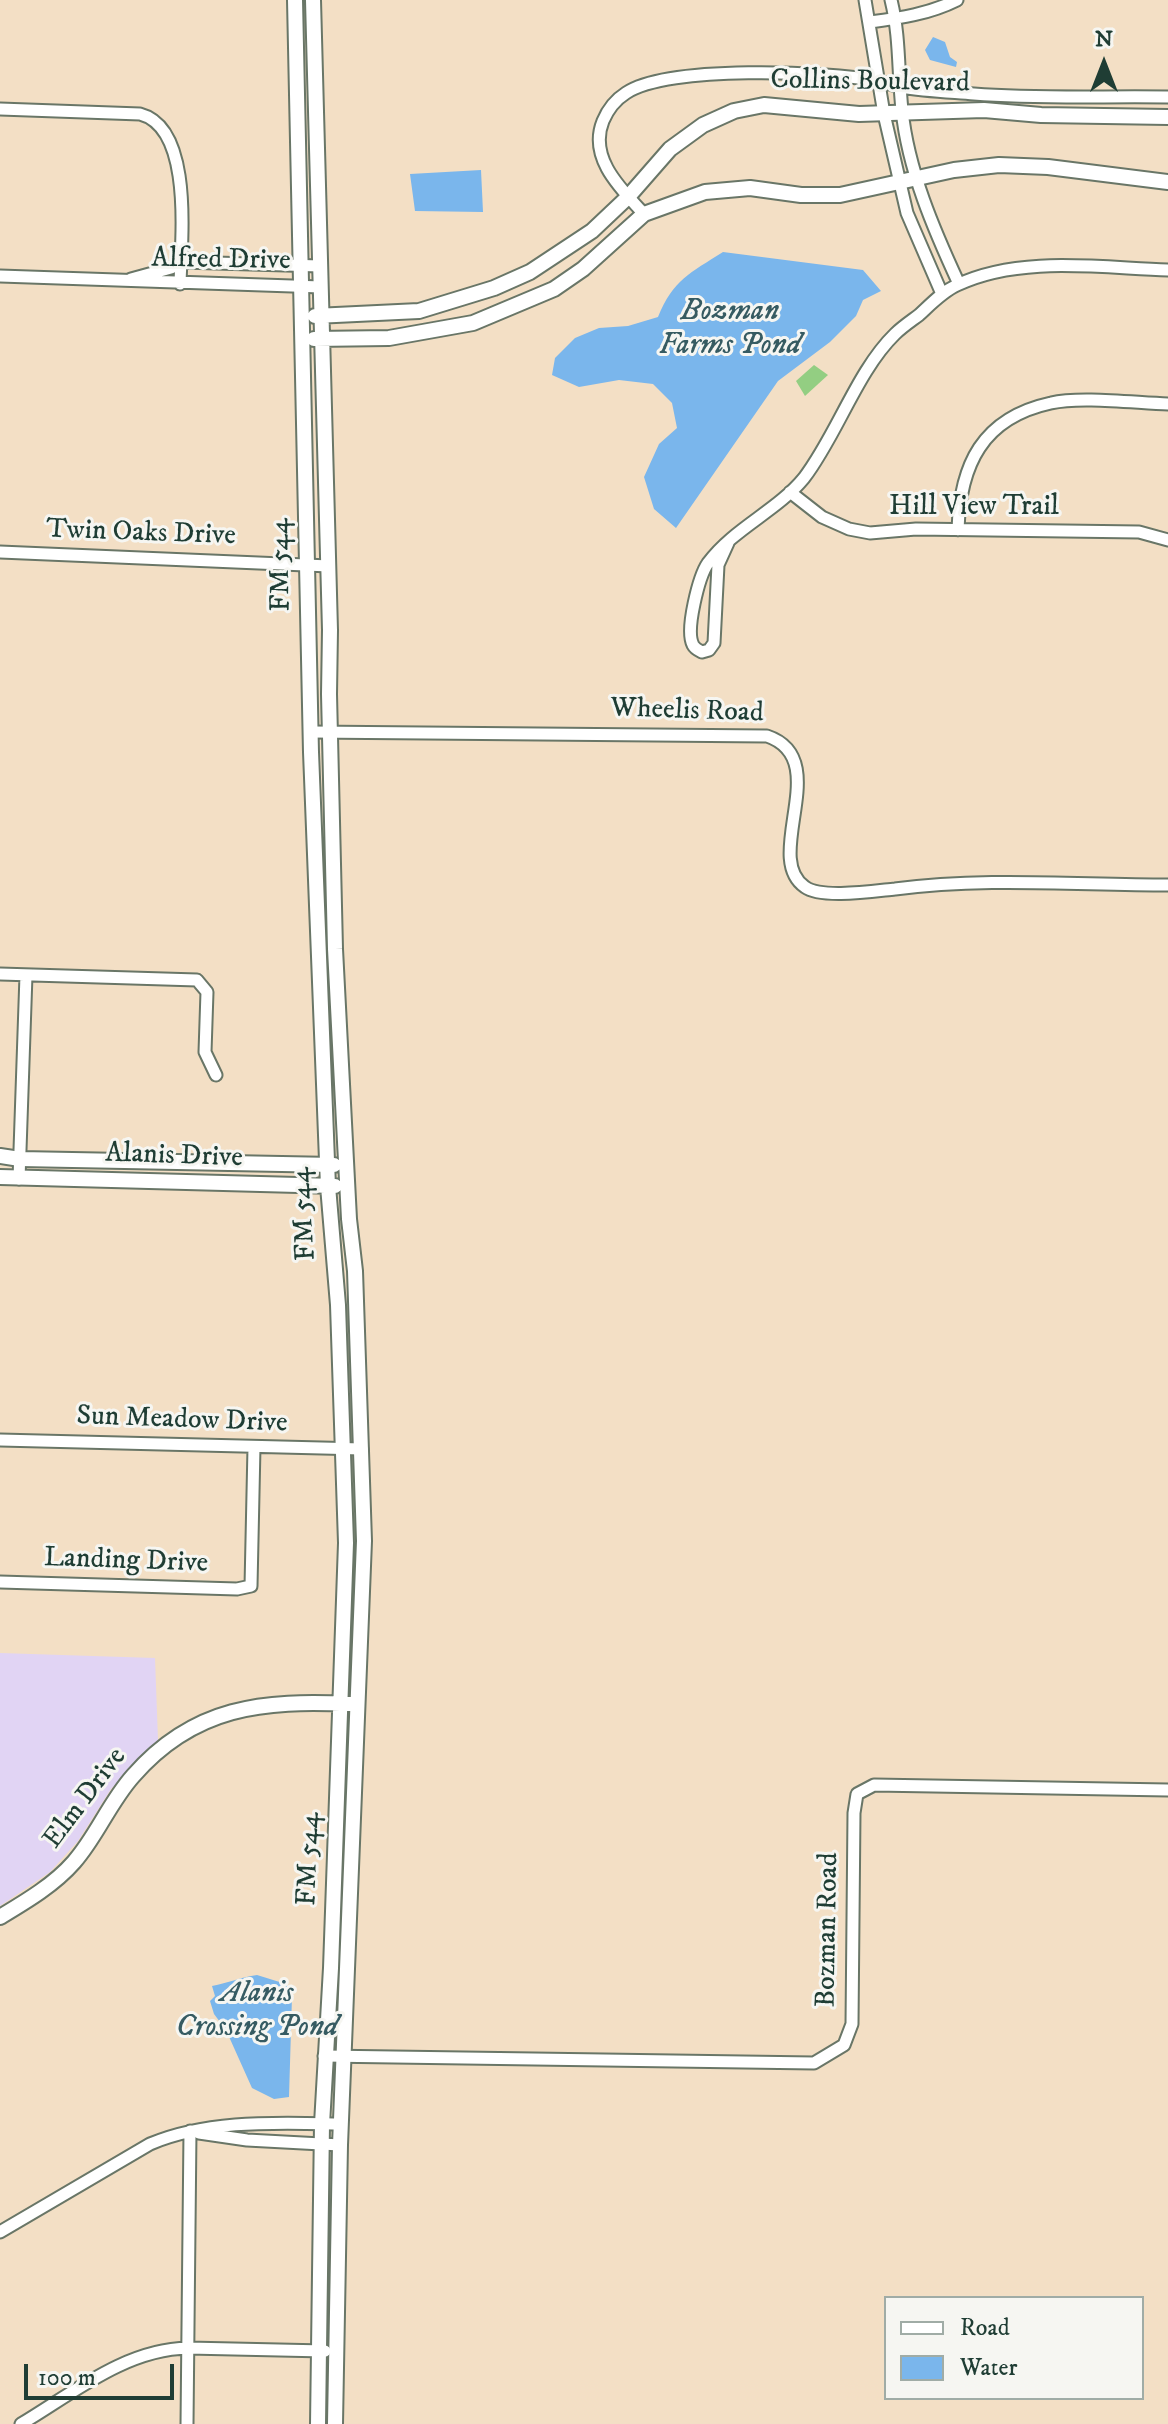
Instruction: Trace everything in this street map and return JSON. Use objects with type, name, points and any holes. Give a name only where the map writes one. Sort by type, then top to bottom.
[{"type":"main road","name":"FM 544","points":[[295,0],[311,732],[327,1164],[338,1305],[346,1543],[331,1968],[324,2056],[318,2424]]},
{"type":"main road","name":"FM 544","points":[[313,0],[329,566],[329,732],[335,949],[347,1187],[355,1271],[364,1541],[340,2145],[335,2424]]},
{"type":"main road","name":"Collins Boulevard","points":[[301,316],[419,311],[505,284],[563,252],[592,231],[628,197],[670,149],[703,125],[734,111],[764,105],[859,114],[984,110],[1041,115],[1168,117]]},
{"type":"main road","points":[[302,339],[389,338],[473,323],[554,289],[583,269],[644,214],[705,192],[750,188],[801,195],[840,195],[968,168],[1016,165],[1168,182]]},
{"type":"main road","points":[[505,284],[514,307]]},
{"type":"main road","name":"Alanis Drive","points":[[0,1156],[20,1159],[347,1165]]},
{"type":"main road","name":"Alanis Drive","points":[[0,1177],[347,1187]]},
{"type":"main road","name":"Elm Drive","points":[[0,1917],[73,1863],[132,1777],[175,1739],[201,1723],[246,1708],[287,1702],[359,1704]]},
{"type":"street","points":[[865,0],[884,114],[907,213],[942,294]]},
{"type":"street","points":[[891,0],[896,18],[902,113],[917,177],[926,209],[959,284]]},
{"type":"street","points":[[870,22],[941,8],[957,0]]},
{"type":"street","points":[[644,214],[613,180],[602,158],[599,131],[608,108],[626,92],[653,82],[700,75],[775,73],[998,95],[1168,97]]},
{"type":"street","points":[[0,109],[140,114],[154,120],[180,172],[180,284]]},
{"type":"street","name":"Alfred Drive","points":[[119,281],[158,272],[181,262],[320,266]]},
{"type":"street","points":[[728,543],[718,565],[714,643],[709,650],[702,652],[692,645],[691,638],[696,587],[708,563],[728,543],[790,492],[816,460],[894,334],[942,294],[959,284],[994,273],[1028,267],[1168,270]]},
{"type":"street","name":"Alfred Drive","points":[[0,276],[321,287]]},
{"type":"street","points":[[958,530],[959,498],[966,472],[979,449],[1000,425],[1053,402],[1168,404]]},
{"type":"street","name":"Hill View Trail","points":[[790,492],[822,517],[849,529],[870,533],[916,529],[1139,532],[1168,540]]},
{"type":"street","name":"Twin Oaks Drive","points":[[0,552],[329,566]]},
{"type":"street","name":"Wheelis Road","points":[[311,732],[767,736],[785,745],[796,765],[797,801],[791,860],[798,881],[807,889],[838,893],[946,884],[1168,885]]},
{"type":"street","points":[[0,974],[192,979],[202,983],[207,992],[205,1052],[216,1075]]},
{"type":"street","points":[[19,1179],[26,975]]},
{"type":"street","name":"Sun Meadow Drive","points":[[0,1440],[362,1449]]},
{"type":"street","name":"Landing Drive","points":[[0,1582],[237,1589],[251,1586],[254,1447]]},
{"type":"street","name":"Bozman Road","points":[[324,2056],[814,2063],[844,2045],[852,2024],[854,1813],[857,1794],[874,1785],[1168,1790]]},
{"type":"street","points":[[0,2232],[150,2144],[190,2131],[225,2126],[341,2124]]},
{"type":"street","points":[[190,2131],[247,2140],[340,2145]]},
{"type":"street","points":[[187,2424],[190,2131]]},
{"type":"street","points":[[21,2424],[142,2354],[169,2348],[336,2351]]},
{"type":"shaded area","points":[[0,1653],[155,1658],[158,1740],[111,1789],[78,1841],[50,1872],[0,1906]]},
{"type":"green space","points":[[814,365],[828,375],[805,396],[796,381]]},
{"type":"water","points":[[933,37],[945,42],[950,57],[957,62],[956,67],[930,60],[925,50]]},
{"type":"water","points":[[481,170],[483,212],[415,211],[410,174]]},
{"type":"water","name":"Bozman Farms Pond","points":[[723,252],[863,270],[881,291],[863,300],[856,316],[830,342],[778,381],[676,528],[654,509],[644,477],[659,444],[677,428],[672,403],[653,384],[619,380],[579,387],[552,375],[555,358],[575,338],[599,328],[628,326],[658,317],[676,286]]},
{"type":"water","name":"Alanis Crossing Pond","points":[[257,1975],[286,1984],[292,1996],[289,2097],[274,2099],[252,2088],[210,2001],[215,1996],[212,1986]]}]
